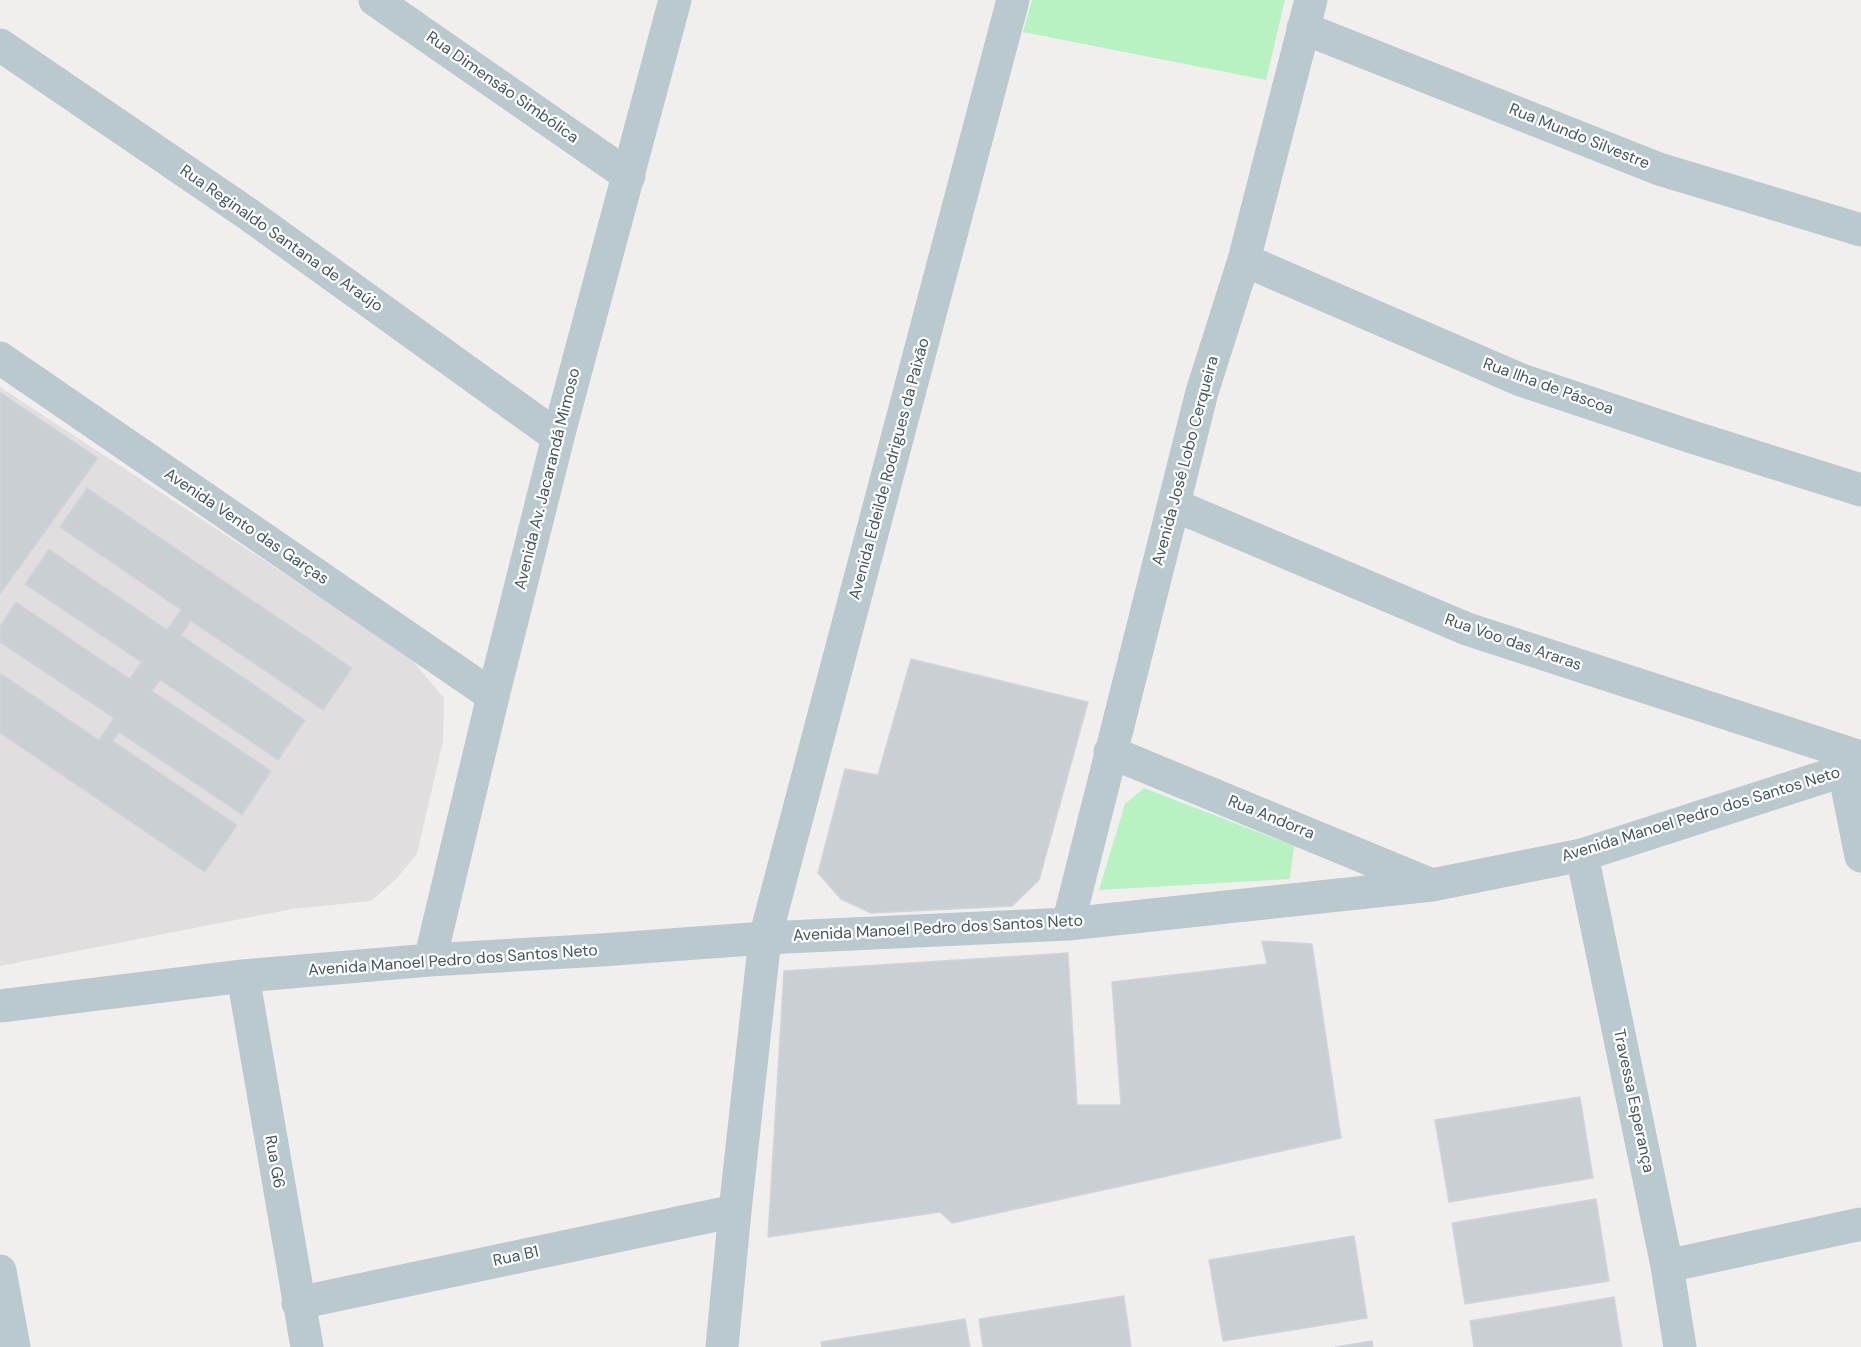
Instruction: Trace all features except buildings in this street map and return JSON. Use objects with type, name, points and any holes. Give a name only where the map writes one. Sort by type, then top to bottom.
[{"type":"street","name":"Rua Dimensão Simbólica","points":[[375,0],[629,176]]},
{"type":"street","name":"Avenida Av. Jacarandá Mimoso","points":[[430,960],[558,437],[675,0]]},
{"type":"street","name":"Avenida Edeilde Rodrigues da Paixão","points":[[722,1347],[765,938],[1013,0]]},
{"type":"street","name":"Rua Mundo Silvestre","points":[[1307,14],[1659,169],[1861,230]]},
{"type":"street","name":"Avenida José Lobo Cerqueira","points":[[1068,924],[1202,392],[1244,260],[1307,14]]},
{"type":"street","name":"Rua Reginaldo Santana de Araújo","points":[[0,45],[248,214],[558,437]]},
{"type":"street","name":"Rua Ilha de Páscoa","points":[[1244,260],[1521,380],[1861,490]]},
{"type":"street","name":"Avenida Vento das Garças","points":[[0,358],[493,696]]},
{"type":"street","name":"Rua Voo das Araras","points":[[1174,505],[1467,629],[1855,764]]},
{"type":"street","name":"Rua Andorra","points":[[1110,752],[1432,885]]},
{"type":"street","name":"Avenida Manoel Pedro dos Santos Neto","points":[[0,1006],[243,976],[430,960],[765,938],[1068,924],[1432,885],[1582,855],[1855,764]]},
{"type":"street","points":[[1855,764],[1861,856]]},
{"type":"street","name":"Travessa Esperança","points":[[1582,855],[1666,1266],[1680,1347]]},
{"type":"street","name":"Rua G6","points":[[243,976],[307,1347]]},
{"type":"street","name":"Rua B1","points":[[298,1304],[735,1211]]},
{"type":"street","points":[[1666,1266],[1861,1224]]},
{"type":"street","points":[[1,1282],[14,1347]]},
{"type":"shaded area","points":[[0,387],[407,654],[444,698],[443,741],[417,854],[396,879],[371,901],[292,909],[0,966]]},
{"type":"green space","points":[[1032,0],[1285,0],[1266,80],[1023,32]]},
{"type":"green space","points":[[1144,788],[1294,846],[1290,879],[1099,890],[1125,804]]}]
